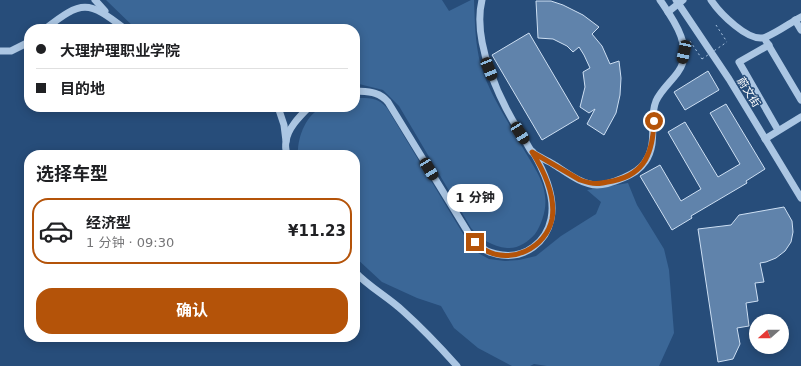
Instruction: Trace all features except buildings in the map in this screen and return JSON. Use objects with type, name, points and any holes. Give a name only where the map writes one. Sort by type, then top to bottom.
[{"type":"street","points":[[95,0],[109,16],[119,24]]},
{"type":"street","points":[[360,91],[374,92],[384,96],[469,234],[484,250],[494,254],[509,256],[524,253],[540,242],[548,230],[552,219],[550,191],[544,172],[500,98],[489,69],[480,31],[482,0]]},
{"type":"street","points":[[532,152],[580,180],[597,185],[617,180],[638,170],[645,162],[654,135],[654,106],[658,96],[680,70],[684,52],[682,40],[668,12],[660,0]]},
{"type":"street","points":[[711,0],[726,18],[736,27],[755,37],[764,38],[798,18],[801,30]]},
{"type":"street","points":[[668,12],[679,1]]},
{"type":"street","name":"蔚文街","points":[[679,1],[801,198]]},
{"type":"street","points":[[51,24],[68,11],[83,6],[91,6],[109,16]]},
{"type":"street","points":[[764,38],[801,100]]},
{"type":"street","points":[[0,51],[11,51],[24,44]]},
{"type":"street","points":[[769,45],[739,62],[778,130]]},
{"type":"street","points":[[280,112],[284,125],[287,150]]},
{"type":"street","points":[[286,141],[291,128],[304,112]]},
{"type":"street","points":[[765,139],[801,117]]},
{"type":"street","points":[[360,278],[403,311],[457,366]]},
{"type":"path","points":[[690,41],[702,59],[727,42],[716,25]]},
{"type":"shaded area","points":[[106,0],[442,0],[449,11],[471,0],[474,0],[477,47],[484,75],[497,104],[537,172],[544,190],[545,211],[538,230],[526,242],[515,247],[507,248],[496,246],[487,241],[471,228],[399,106],[383,90],[360,84],[360,24],[131,24]]},
{"type":"shaded area","points":[[360,98],[377,100],[384,104],[468,242],[478,253],[489,259],[505,261],[519,260],[536,256],[561,236],[596,214],[601,202],[587,190],[628,183],[637,205],[664,249],[669,270],[674,333],[659,366],[547,366],[534,364],[530,366],[512,366],[478,348],[454,328],[441,306],[417,298],[382,282],[360,262],[360,150],[298,150],[301,134],[307,121],[315,112],[360,112]]},
{"type":"route","points":[[475,242],[484,250],[494,254],[509,256],[524,253],[534,247],[540,242],[548,230],[552,219],[550,191],[544,172],[532,152],[580,180],[589,183],[597,185],[617,180],[629,176],[638,170],[645,162],[654,135],[654,121]]}]
